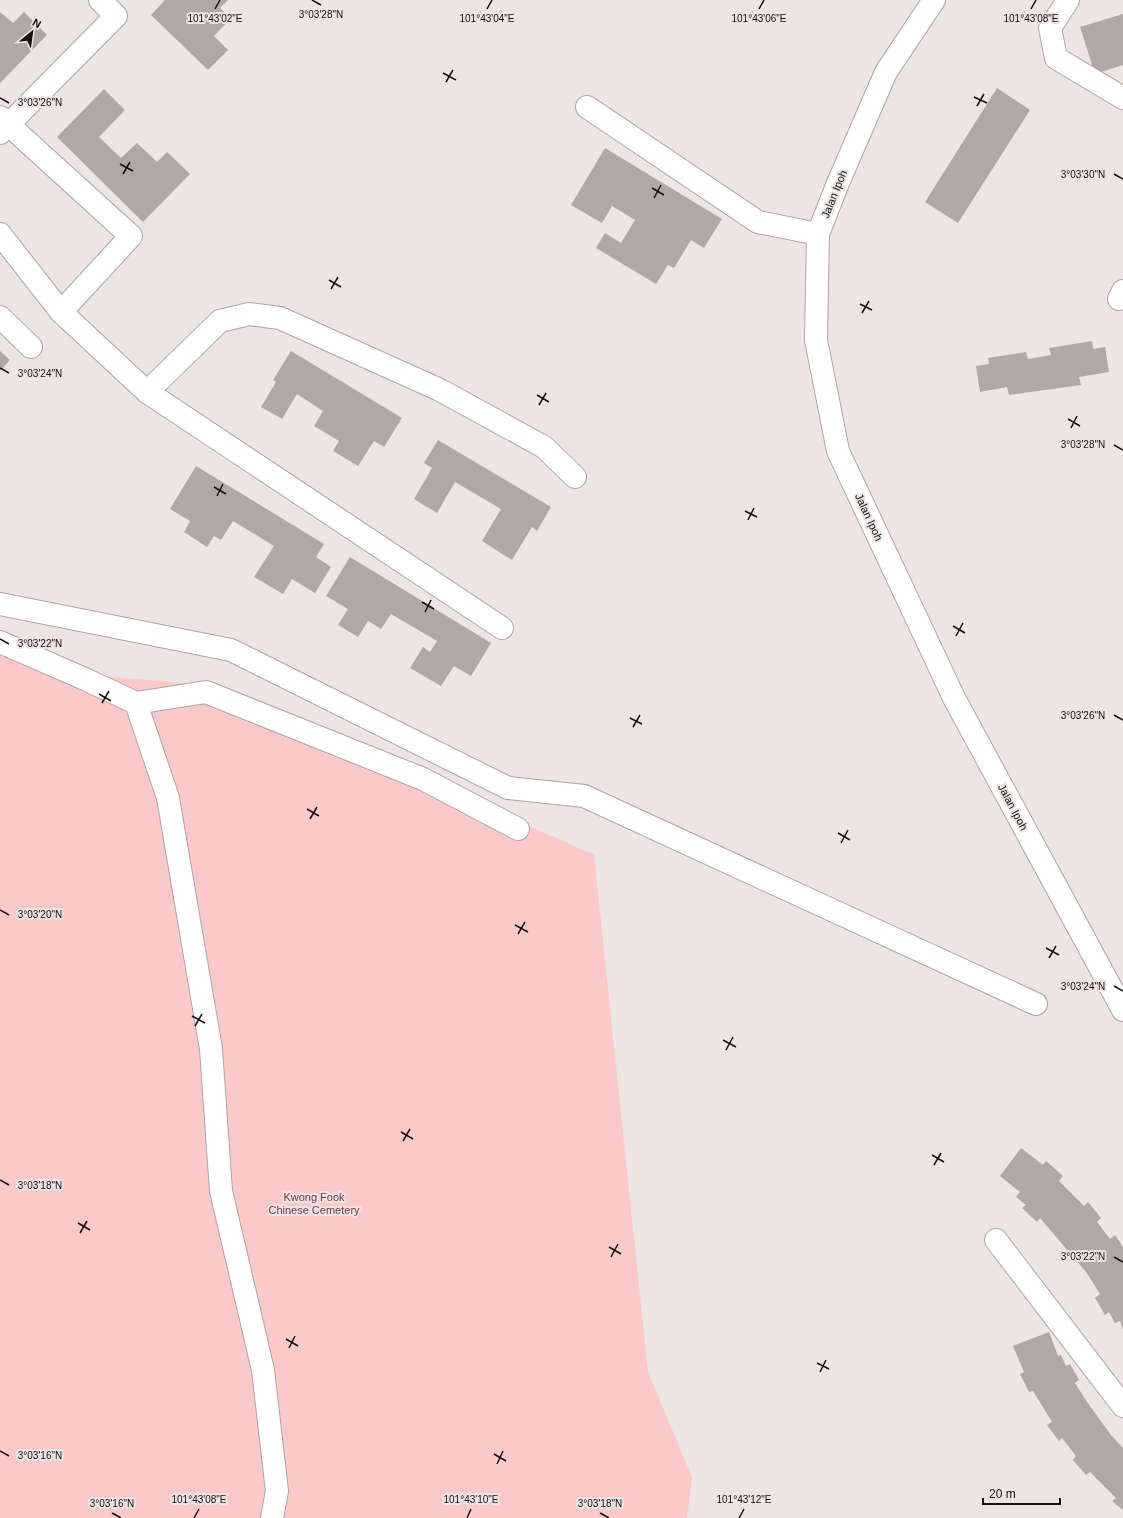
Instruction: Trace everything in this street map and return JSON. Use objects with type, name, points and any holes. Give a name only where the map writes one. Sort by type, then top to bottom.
[{"type":"street","points":[[61,312],[131,236],[3,125],[116,16],[100,0]]},
{"type":"street","name":"Jalan Ipoh","points":[[934,0],[886,72],[838,183],[818,234],[816,340],[838,451],[954,698],[1123,1010]]},
{"type":"street","points":[[1068,0],[1050,28],[1056,58],[1123,98]]},
{"type":"street","points":[[587,107],[758,222],[818,234]]},
{"type":"street","points":[[0,234],[61,312],[147,392],[502,628]]},
{"type":"street","points":[[147,392],[220,321],[249,314],[280,318],[440,390],[544,447],[575,477]]},
{"type":"street","points":[[0,317],[31,347]]},
{"type":"street","points":[[0,604],[231,650],[508,788],[584,796],[1036,1004]]},
{"type":"street","points":[[0,642],[136,703],[206,692],[423,779],[518,829]]},
{"type":"street","points":[[136,703],[168,798],[211,1049],[220,1191],[263,1370],[277,1491],[272,1518]]},
{"type":"street","points":[[996,1240],[1123,1406]]},
{"type":"green space","name":"Kwong Fook Chinese Cemetery","points":[[0,648],[80,674],[217,686],[594,855],[648,1372],[692,1477],[687,1518],[0,1518]]},
{"type":"building","points":[[165,0],[228,0],[220,8],[231,18],[214,36],[228,50],[208,70],[151,15]]},
{"type":"building","points":[[0,12],[13,23],[24,12],[47,35],[0,83]]},
{"type":"building","points":[[1123,14],[1123,65],[1095,74],[1080,27]]},
{"type":"building","points":[[997,88],[1030,110],[958,223],[925,202]]},
{"type":"building","points":[[104,89],[125,110],[99,137],[121,158],[137,143],[157,162],[167,152],[190,174],[143,222],[57,137]]},
{"type":"building","points":[[605,148],[722,219],[704,248],[691,240],[674,268],[668,265],[656,284],[596,248],[605,233],[621,243],[635,220],[612,206],[602,223],[571,205]]},
{"type":"building","points":[[1092,341],[1093,349],[1105,347],[1109,372],[1079,377],[1081,385],[1009,395],[1007,387],[980,392],[976,366],[989,364],[988,358],[1026,352],[1028,359],[1051,355],[1049,348]]},
{"type":"building","points":[[0,351],[10,360],[0,371]]},
{"type":"building","points":[[291,351],[402,418],[384,447],[374,441],[358,466],[333,451],[339,441],[314,426],[323,411],[297,394],[282,419],[261,407],[276,382],[273,380]]},
{"type":"building","points":[[438,440],[551,507],[537,531],[532,527],[512,560],[482,541],[501,509],[455,482],[437,513],[414,499],[432,468],[424,463]]},
{"type":"building","points":[[196,466],[324,544],[316,557],[331,567],[315,593],[292,579],[283,594],[254,577],[274,546],[233,521],[221,540],[214,536],[207,547],[184,532],[190,521],[170,509]]},
{"type":"building","points":[[350,557],[491,643],[471,676],[454,666],[441,686],[410,668],[423,647],[430,652],[437,641],[391,614],[381,629],[368,621],[358,637],[338,625],[348,609],[326,596]]},
{"type":"building","points":[[1021,1148],[1043,1165],[1046,1161],[1063,1176],[1059,1181],[1084,1206],[1088,1202],[1101,1218],[1097,1222],[1110,1239],[1115,1235],[1123,1247],[1123,1330],[1120,1321],[1115,1323],[1109,1312],[1105,1315],[1095,1298],[1100,1294],[1086,1272],[1040,1218],[1037,1222],[1022,1208],[1026,1205],[1016,1197],[1020,1192],[1000,1176]]},
{"type":"building","points":[[1049,1332],[1058,1356],[1061,1355],[1066,1366],[1070,1364],[1079,1380],[1075,1383],[1087,1402],[1111,1435],[1123,1448],[1123,1510],[1112,1501],[1116,1498],[1090,1472],[1086,1475],[1073,1460],[1076,1456],[1062,1438],[1059,1441],[1047,1425],[1052,1422],[1033,1391],[1029,1392],[1020,1374],[1024,1372],[1013,1346]]}]
